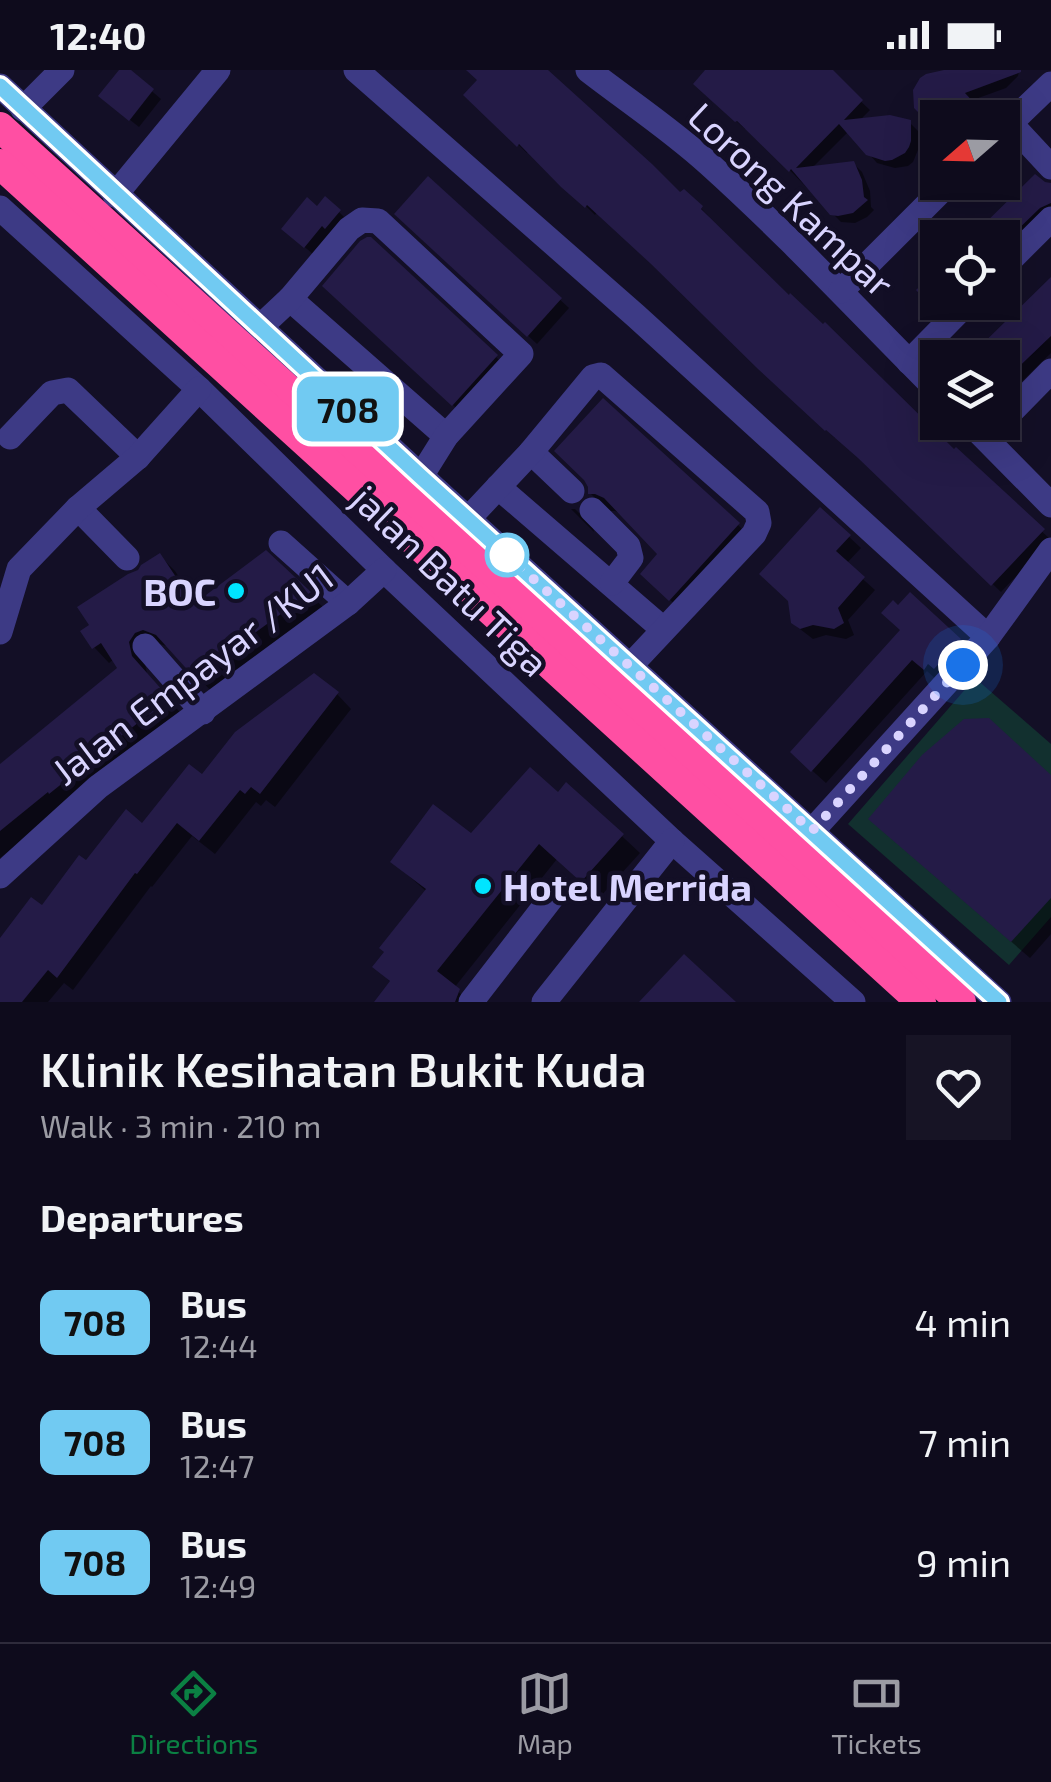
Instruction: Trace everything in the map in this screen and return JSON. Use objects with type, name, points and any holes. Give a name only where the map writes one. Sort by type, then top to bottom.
[{"type":"highway","points":[[11,118],[961,1002]]},
{"type":"highway","points":[[0,164],[921,1002]]},
{"type":"street","points":[[11,118],[62,70]]},
{"type":"street","points":[[115,195],[218,70]]},
{"type":"street","points":[[356,70],[636,316],[988,637]]},
{"type":"street","name":"Lorong Kampar","points":[[605,75],[708,162],[920,373]]},
{"type":"street","points":[[1020,114],[1051,84]]},
{"type":"street","points":[[0,86],[11,118],[115,195],[1000,1002]]},
{"type":"street","points":[[1020,139],[1051,167]]},
{"type":"street","points":[[841,291],[932,200]]},
{"type":"street","name":"jalan Batu Tiga","points":[[0,208],[198,389],[672,841],[854,1002]]},
{"type":"street","points":[[259,328],[290,300],[349,229],[362,220],[378,221],[521,354],[446,436],[420,476]]},
{"type":"street","points":[[1020,250],[1051,220]]},
{"type":"street","points":[[290,300],[446,436]]},
{"type":"street","points":[[909,362],[950,320]]},
{"type":"street","points":[[1020,398],[1051,370]]},
{"type":"street","points":[[468,519],[594,376],[601,375],[757,512],[759,523],[754,534],[630,666]]},
{"type":"street","points":[[0,632],[19,569],[78,508],[138,458],[198,389]]},
{"type":"street","points":[[10,436],[52,392],[68,390],[138,458]]},
{"type":"street","points":[[1001,440],[1051,505]]},
{"type":"street","points":[[531,452],[572,491]]},
{"type":"street","points":[[498,487],[663,629]]},
{"type":"street","points":[[78,508],[127,558]]},
{"type":"street","points":[[592,510],[628,546],[630,558],[612,583]]},
{"type":"street","points":[[281,543],[348,603]]},
{"type":"street","points":[[812,831],[988,637],[1051,550]]},
{"type":"street","name":"Jalan Empayar /KU1","points":[[0,876],[98,787],[348,603],[384,570]]},
{"type":"street","points":[[146,646],[204,712]]},
{"type":"street","points":[[544,1002],[672,841]]},
{"type":"street","points":[[471,1002],[559,888]]},
{"type":"green space","points":[[975,678],[1051,744],[1051,917],[1009,965],[848,824]]},
{"type":"building","points":[[119,70],[131,70],[154,89],[129,121],[98,96]]},
{"type":"building","points":[[466,70],[548,70],[680,192],[684,189],[703,206],[701,209],[789,295],[825,322],[920,416],[920,440],[945,440],[956,447],[1045,529],[991,586],[651,264],[463,95],[477,80]]},
{"type":"building","points":[[705,70],[833,70],[863,100],[844,120],[890,115],[911,120],[909,147],[892,160],[866,155],[839,124],[796,168],[854,161],[868,200],[853,213],[830,215],[791,169],[789,172],[693,84]]},
{"type":"building","points":[[944,70],[1021,70],[965,93],[972,100],[920,100],[920,114],[914,108],[913,90],[926,74]]},
{"type":"building","points":[[1035,174],[1051,183],[1051,203],[1020,227],[1020,220],[988,220],[1009,200],[1020,200],[1020,189]]},
{"type":"building","points":[[428,176],[562,298],[527,337],[394,214]]},
{"type":"building","points":[[325,196],[341,210],[304,248],[281,229],[307,197],[317,206]]},
{"type":"building","points":[[367,237],[498,355],[452,406],[322,286]]},
{"type":"building","points":[[1051,277],[1051,336],[1020,366],[1020,340],[986,340],[1007,320],[1020,320],[1020,307]]},
{"type":"building","points":[[603,398],[740,523],[669,601],[640,574],[657,554],[604,498],[588,494],[584,480],[554,451]]},
{"type":"building","points":[[820,507],[851,535],[836,551],[865,577],[838,608],[844,623],[834,629],[813,625],[800,629],[791,623],[788,601],[759,574]]},
{"type":"building","points":[[266,550],[311,592],[194,677],[156,635],[143,630],[135,633],[129,642],[132,656],[171,700],[0,831],[0,764],[117,668],[101,643],[92,649],[80,631],[89,625],[77,607],[160,553],[194,604]]},
{"type":"building","points":[[910,592],[961,639],[934,669],[928,664],[924,670],[912,660],[811,772],[790,752],[900,630],[881,613],[893,600],[898,605]]},
{"type":"building","points":[[314,673],[339,692],[260,794],[251,787],[245,794],[240,790],[199,841],[177,823],[57,978],[48,970],[22,1002],[0,1002],[0,938],[31,897],[42,905],[79,855],[86,860],[126,809],[142,823],[189,764],[202,774],[235,732]]},
{"type":"building","points":[[989,718],[1051,775],[1051,898],[1011,942],[868,819],[922,755],[964,719]]},
{"type":"building","points":[[530,767],[558,792],[566,782],[624,834],[581,882],[539,844],[437,971],[460,989],[455,1002],[374,1002],[390,981],[372,967],[384,952],[379,948],[426,889],[390,862],[433,804],[471,833]]},
{"type":"building","points":[[684,954],[736,1002],[639,1002]]},
{"type":"bus line","name":"708","points":[[0,86],[420,476],[999,1002]]},
{"type":"place","name":"BOC","points":[[236,591]]},
{"type":"place","name":"Hotel Merrida","points":[[483,886]]},
{"type":"route","points":[[507,555],[812,831],[963,665]]}]
